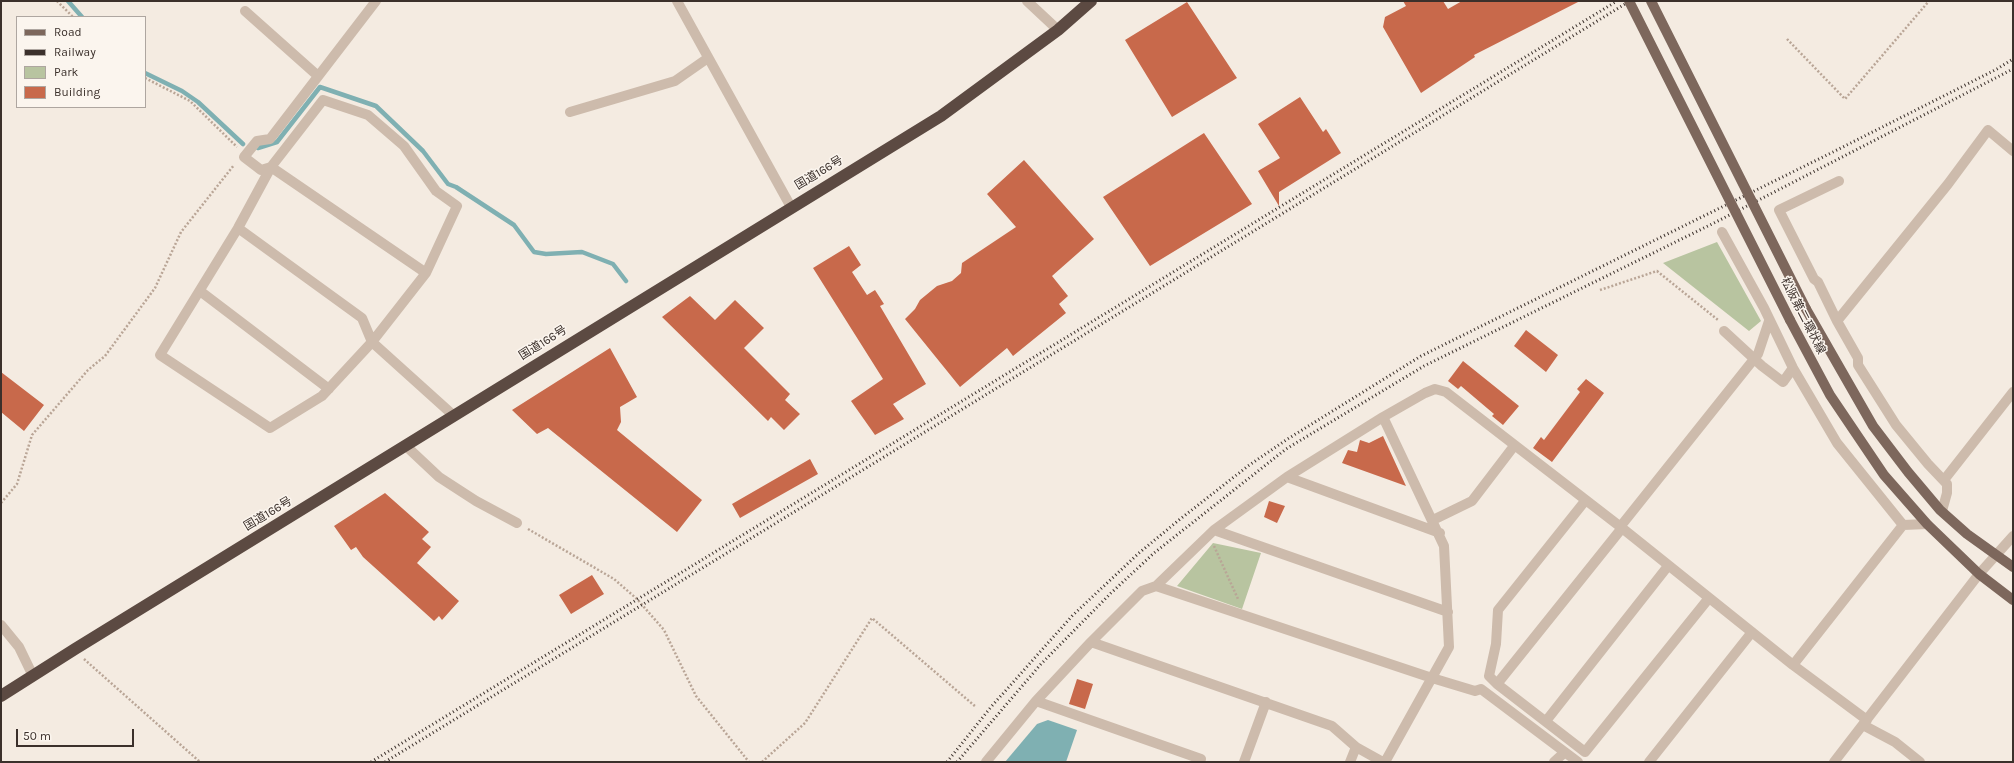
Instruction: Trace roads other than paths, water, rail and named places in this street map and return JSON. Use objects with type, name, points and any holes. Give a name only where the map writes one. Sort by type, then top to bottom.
[{"type":"highway","name":"国道166号","points":[[1,696],[790,207],[941,116],[1058,30],[1091,1]]},
{"type":"main road","name":"松阪第二環状線","points":[[1629,1],[1830,396],[1884,475],[1927,524],[1979,574],[2013,600]]},
{"type":"main road","name":"松阪第二環状線","points":[[1651,1],[1806,309],[1873,426],[1908,472],[1942,511],[1967,534],[2013,567]]},
{"type":"street","points":[[271,167],[261,170],[244,157],[257,141],[270,140],[376,1]]},
{"type":"street","points":[[677,1],[790,207]]},
{"type":"street","points":[[1027,1],[1058,30]]},
{"type":"street","points":[[245,12],[318,76]]},
{"type":"street","points":[[570,112],[675,81],[708,58]]},
{"type":"street","points":[[323,100],[368,115],[404,146],[436,191],[457,206],[426,273],[372,342],[322,396],[270,428],[160,356],[238,228],[271,167],[323,100]]},
{"type":"street","points":[[1837,321],[1948,184],[1988,130],[2013,151]]},
{"type":"street","points":[[271,167],[426,273]]},
{"type":"street","points":[[1839,181],[1779,210],[1858,358],[1858,365],[1896,425],[1947,484],[1947,493],[1942,511]]},
{"type":"street","points":[[238,228],[362,318],[372,342],[453,415]]},
{"type":"street","points":[[1722,232],[1793,368],[1837,443],[1903,525]]},
{"type":"street","points":[[200,291],[329,389]]},
{"type":"street","points":[[1497,684],[1754,357],[1758,354],[1769,321]]},
{"type":"street","points":[[1724,331],[1754,357],[1762,366],[1783,382],[1793,368]]},
{"type":"street","points":[[986,762],[1036,701],[1091,642],[1142,591],[1156,586],[1214,530],[1288,477],[1425,392],[1435,389],[1446,392],[1621,528],[1865,722],[1895,742],[1920,762]]},
{"type":"street","points":[[1944,480],[2013,392]]},
{"type":"street","points":[[1091,642],[1332,726],[1356,747],[1384,762],[1449,647],[1444,546],[1440,533],[1384,417]]},
{"type":"street","points":[[406,446],[439,477],[476,501],[517,523]]},
{"type":"street","points":[[1433,520],[1472,501],[1514,446]]},
{"type":"street","points":[[1288,477],[1440,533]]},
{"type":"street","points":[[1585,501],[1498,610],[1496,644],[1488,676],[1497,684],[1585,752],[1709,598]]},
{"type":"street","points":[[1793,665],[1903,525],[1927,524]]},
{"type":"street","points":[[1214,530],[1448,612]]},
{"type":"street","points":[[1834,762],[1979,574],[1998,555],[2013,536]]},
{"type":"street","points":[[1546,721],[1668,566]]},
{"type":"street","points":[[1156,586],[1432,678],[1475,691],[1481,689],[1578,762]]},
{"type":"street","points":[[1,625],[19,647],[34,676]]},
{"type":"street","points":[[1649,762],[1752,632]]},
{"type":"street","points":[[1036,701],[1201,759],[1200,762]]},
{"type":"street","points":[[1244,762],[1266,702]]},
{"type":"street","points":[[1350,762],[1356,747]]},
{"type":"street","points":[[1554,762],[1565,752]]},
{"type":"water","points":[[1048,720],[1077,730],[1066,762],[1005,762],[1037,724]]},
{"type":"waterway","points":[[68,1],[81,16]]},
{"type":"waterway","points":[[146,73],[182,91],[198,102],[243,144]]},
{"type":"waterway","points":[[258,148],[277,142],[320,87],[376,106],[423,151],[448,184],[456,187],[514,225],[534,252],[546,254],[582,252],[613,264],[626,281]]},
{"type":"railway","points":[[371,762],[1617,1]]},
{"type":"railway","points":[[385,762],[1630,1]]},
{"type":"railway","points":[[947,762],[991,707],[1072,616],[1139,553],[1179,520],[1248,466],[1286,440],[1421,356],[1833,152],[1997,69],[2013,59]]},
{"type":"railway","points":[[957,762],[1041,664],[1111,593],[1154,553],[1286,449],[1424,366],[1716,222],[2013,69]]}]
